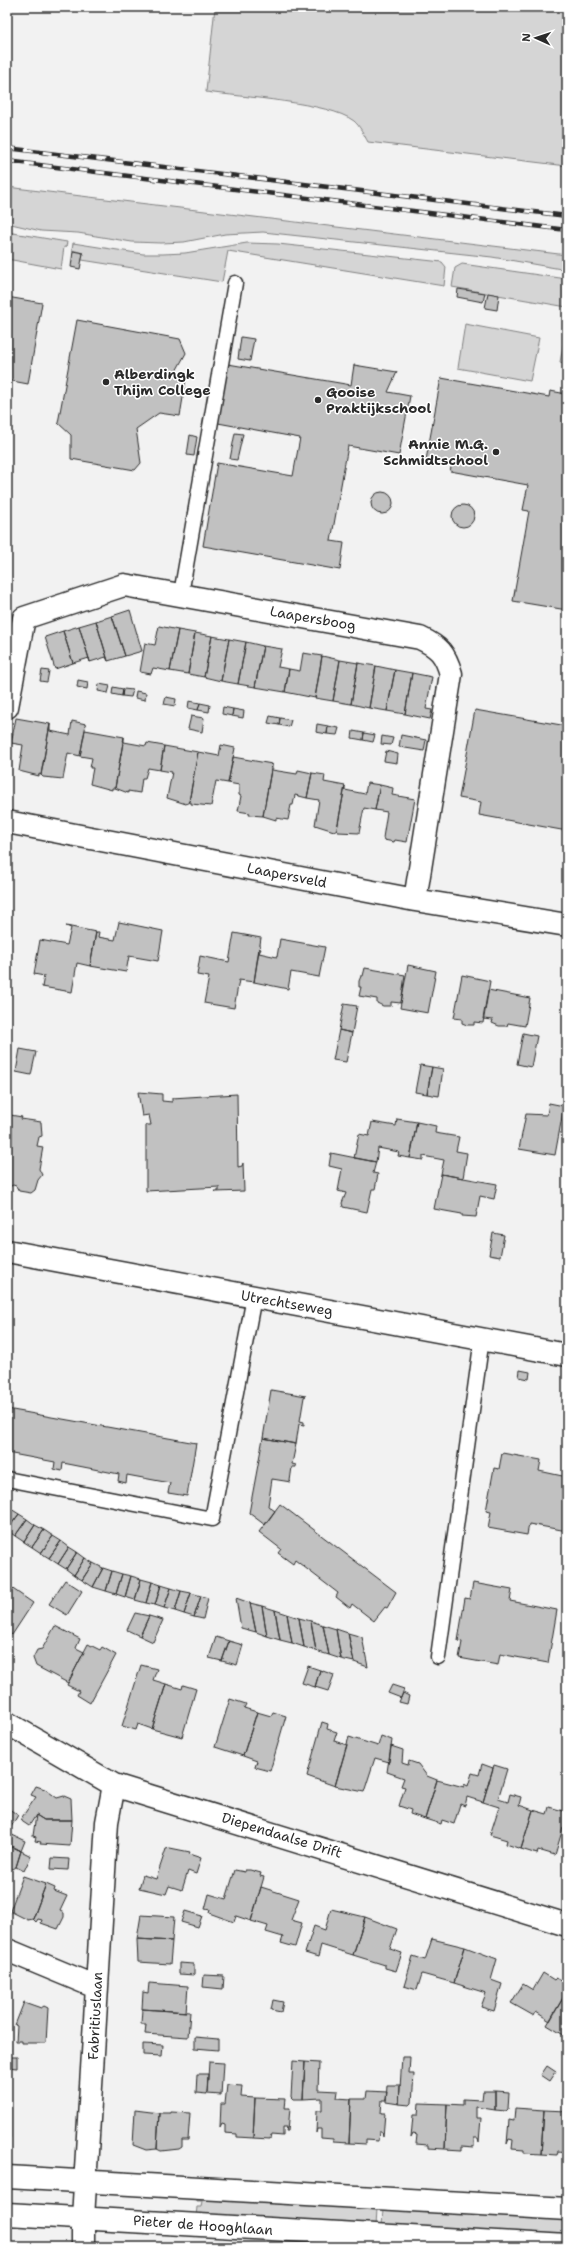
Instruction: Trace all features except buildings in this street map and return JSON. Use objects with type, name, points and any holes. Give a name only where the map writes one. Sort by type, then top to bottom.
[{"type":"street","name":"Laapersboog","points":[[7,707],[24,618],[124,585],[420,638],[435,645],[447,658],[451,674],[416,900]]},
{"type":"street","name":"Laapersveld","points":[[7,822],[416,900],[567,926]]},
{"type":"street","name":"Utrechtseweg","points":[[7,1251],[567,1355]]},
{"type":"street","name":"Diependaalse Drift","points":[[7,1723],[114,1785],[567,1924]]},
{"type":"street","name":"Fabritiuslaan","points":[[84,2247],[83,2218],[96,1987],[107,1822],[114,1785]]},
{"type":"street","points":[[7,1950],[96,1987]]},
{"type":"street","points":[[7,2177],[567,2209]]},
{"type":"street","name":"Pieter de Hooghlaan","points":[[7,2214],[439,2243],[567,2246]]},
{"type":"lane","points":[[181,594],[235,283]]},
{"type":"lane","points":[[7,1479],[212,1519],[254,1297]]},
{"type":"lane","points":[[438,1657],[482,1338]]},
{"type":"shaded area","points":[[215,7],[567,7],[567,166],[368,142],[354,121],[325,109],[284,101],[206,92]]},
{"type":"shaded area","points":[[7,187],[567,255],[567,270],[492,257],[263,232],[225,234],[184,242],[161,243],[132,242],[78,233],[41,231],[7,223]]},
{"type":"shaded area","points":[[7,232],[67,242],[66,247],[64,247],[61,269],[7,259]]},
{"type":"shaded area","points":[[73,243],[143,254],[185,253],[247,243],[278,244],[442,262],[446,267],[444,286],[228,251],[222,282],[82,260],[83,253],[72,250]]},
{"type":"shaded area","points":[[462,264],[567,279],[567,307],[452,287],[455,268]]},
{"type":"shaded area","points":[[465,324],[539,338],[530,381],[458,368]]},
{"type":"shaded area","points":[[567,326],[567,364],[560,362]]},
{"type":"shaded area","points":[[197,2198],[377,2208],[376,2227],[196,2217],[197,2207],[201,2207],[202,2201],[197,2201]]},
{"type":"shaded area","points":[[383,2208],[567,2218],[567,2238],[382,2228]]},
{"type":"railway","points":[[7,148],[567,216]]},
{"type":"railway","points":[[7,161],[567,230]]},
{"type":"place","name":"Alberdingk Thijm College","points":[[106,382]]},
{"type":"place","name":"Gooise Praktijkschool","points":[[318,400]]},
{"type":"place","name":"Annie M.G. Schmidtschool","points":[[496,452]]}]
